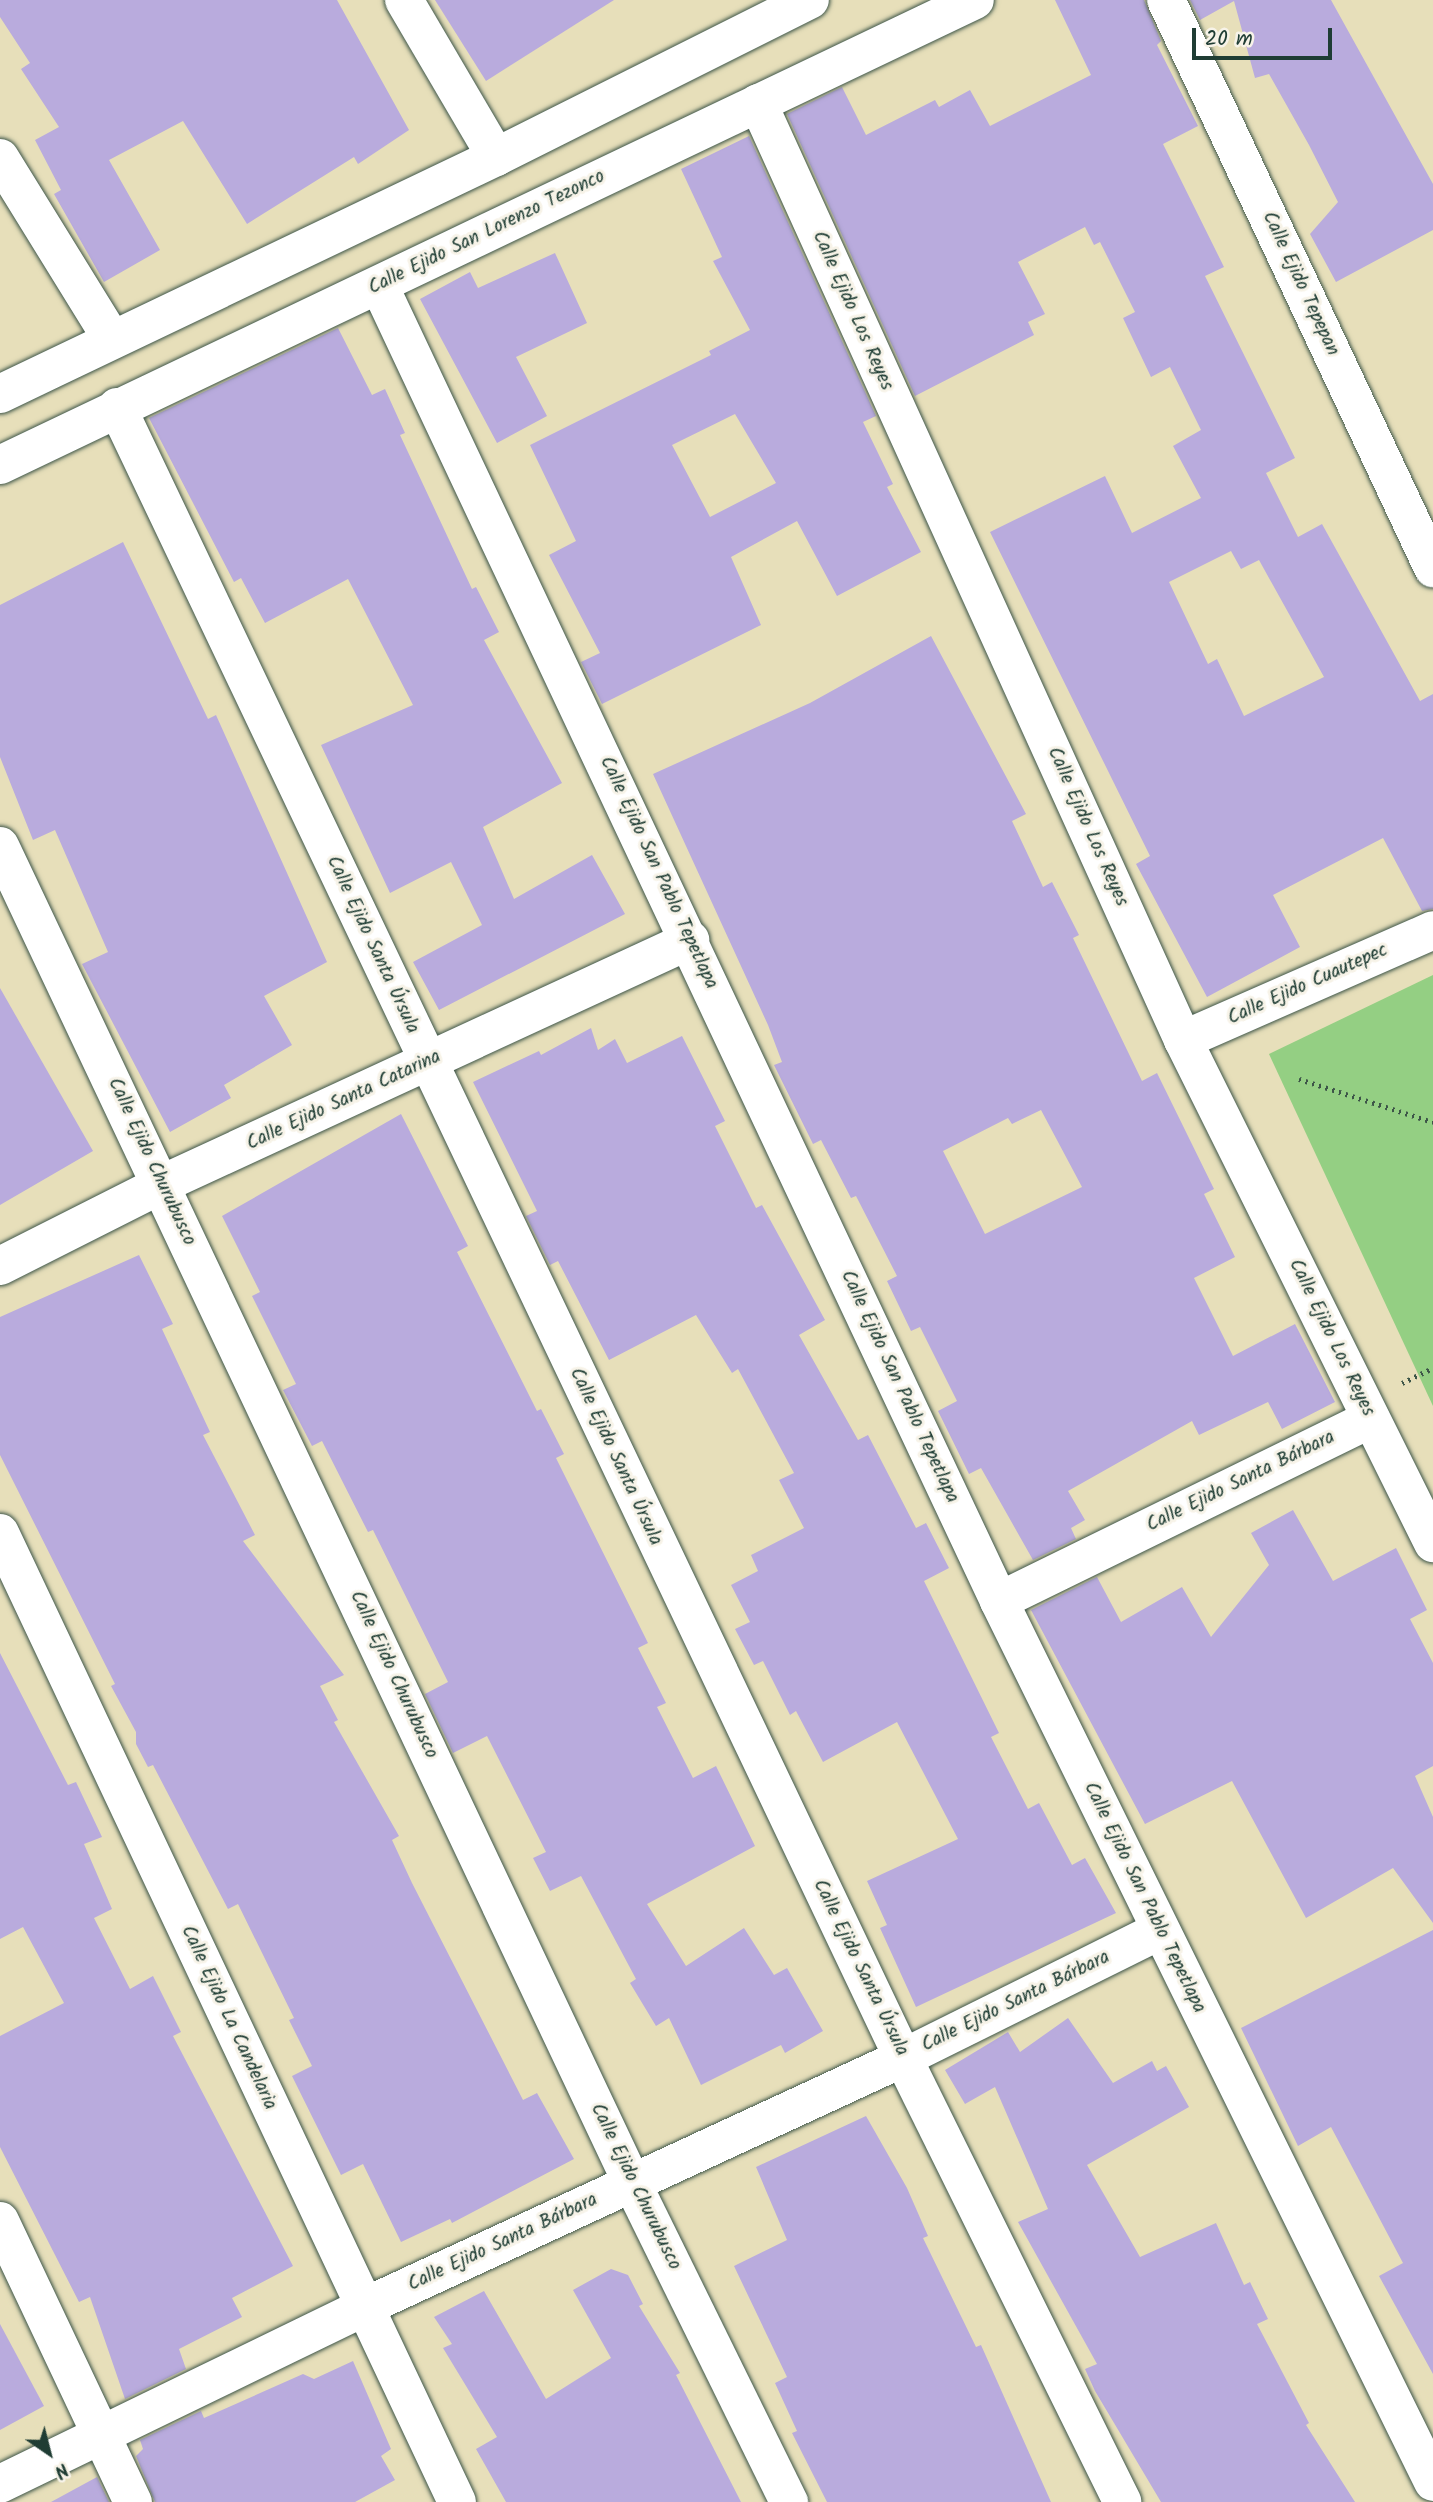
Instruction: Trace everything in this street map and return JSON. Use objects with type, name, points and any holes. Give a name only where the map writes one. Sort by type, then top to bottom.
[{"type":"street","points":[[404,0],[496,157]]},
{"type":"street","points":[[0,394],[496,157],[810,0]]},
{"type":"street","name":"Calle Ejido San Lorenzo Tezonco","points":[[0,466],[117,407],[975,0]]},
{"type":"street","name":"Calle Ejido Tepepan","points":[[1166,0],[1433,568]]},
{"type":"street","name":"Calle Ejido Los Reyes","points":[[758,103],[1183,1040],[1433,1543]]},
{"type":"street","points":[[0,158],[112,339]]},
{"type":"street","name":"Calle Ejido San Pablo Tepetlapa","points":[[379,285],[690,940],[999,1601],[1159,1931],[1433,2482]]},
{"type":"street","name":"Calle Ejido Santa Úrsula","points":[[117,407],[902,2058],[1122,2502]]},
{"type":"street","name":"Calle Ejido Churubusco","points":[[0,845],[632,2183],[789,2502]]},
{"type":"street","name":"Calle Ejido Cuautepec","points":[[1183,1040],[1433,930]]},
{"type":"street","name":"Calle Ejido Santa Catarina","points":[[0,1266],[162,1184],[690,940]]},
{"type":"street","name":"Calle Ejido Santa Bárbara","points":[[999,1601],[1371,1419]]},
{"type":"street","name":"Calle Ejido La Candelaria","points":[[0,1533],[457,2502]]},
{"type":"street","name":"Calle Ejido Santa Bárbara","points":[[0,2484],[364,2308],[902,2058],[1159,1931]]},
{"type":"street","points":[[0,2221],[133,2502]]},
{"type":"path","points":[[1299,1079],[1433,1122]]},
{"type":"green space","points":[[1433,975],[1433,1406],[1269,1054]]},
{"type":"building","points":[[0,0],[337,0],[409,130],[358,164],[354,157],[247,224],[183,121],[109,160],[160,250],[104,282],[54,194],[61,190],[35,140],[59,127],[21,69],[30,63],[0,17]]},
{"type":"building","points":[[435,0],[614,0],[486,81]]},
{"type":"building","points":[[1055,0],[1144,0],[1161,41],[1157,45],[1198,126],[1163,144],[1224,267],[1205,276],[1295,458],[1266,473],[1298,537],[1322,524],[1420,701],[1433,694],[1433,909],[1422,911],[1383,838],[1273,895],[1300,947],[1207,997],[1136,864],[1150,856],[990,532],[1105,476],[1132,533],[1201,498],[1173,446],[1201,430],[1170,367],[1151,377],[1123,318],[1135,312],[1100,242],[1094,245],[1085,227],[1018,262],[1045,314],[1028,322],[1034,335],[915,396],[787,114],[842,87],[866,135],[935,100],[939,107],[970,90],[990,126],[1091,75]],"holes":[[[1231,551],[1241,569],[1259,560],[1324,677],[1244,716],[1217,659],[1208,664],[1169,582]]]},
{"type":"building","points":[[1190,0],[1331,0],[1433,184],[1433,230],[1336,282],[1310,234],[1338,202],[1309,145],[1269,74],[1255,78],[1234,1],[1200,20]]},
{"type":"building","points":[[749,136],[876,416],[863,422],[893,484],[887,487],[921,552],[837,596],[797,521],[731,557],[761,625],[602,704],[581,662],[600,653],[549,555],[576,541],[530,445],[711,355],[709,351],[750,330],[713,261],[722,257],[681,169]],"holes":[[[735,414],[776,483],[710,517],[672,445]]]},
{"type":"building","points":[[555,253],[587,323],[516,357],[547,416],[497,443],[420,299],[470,272],[478,288]]},
{"type":"building","points":[[338,328],[372,395],[385,389],[405,433],[400,435],[472,589],[476,587],[499,632],[484,640],[562,783],[483,827],[514,899],[592,855],[625,914],[439,1010],[413,962],[482,925],[451,862],[390,893],[321,745],[413,705],[348,579],[265,623],[241,578],[234,582],[149,418]]},
{"type":"building","points":[[123,542],[208,719],[216,715],[327,962],[264,996],[292,1045],[224,1085],[231,1098],[170,1132],[82,964],[108,952],[55,830],[33,840],[0,757],[0,605]]},
{"type":"building","points":[[931,636],[1026,814],[1012,821],[1043,887],[1052,882],[1079,935],[1073,938],[1142,1081],[1157,1073],[1214,1189],[1204,1194],[1235,1257],[1194,1278],[1233,1356],[1295,1324],[1335,1402],[1282,1429],[1268,1402],[1199,1435],[1192,1421],[1068,1491],[1085,1520],[1071,1528],[1076,1539],[1033,1560],[981,1468],[969,1474],[938,1411],[957,1401],[920,1327],[911,1331],[887,1281],[897,1276],[856,1196],[851,1198],[821,1140],[813,1144],[774,1065],[782,1062],[768,1025],[653,774],[810,703]],"holes":[[[1041,1110],[1082,1187],[985,1234],[943,1151],[1008,1118],[1012,1124]]]},
{"type":"building","points":[[0,988],[93,1151],[0,1205]]},
{"type":"building","points":[[591,1028],[598,1050],[615,1039],[627,1063],[682,1036],[725,1121],[715,1126],[756,1208],[762,1205],[825,1320],[799,1335],[858,1440],[868,1435],[916,1528],[926,1523],[949,1568],[924,1581],[999,1733],[991,1737],[1028,1809],[1039,1803],[1072,1865],[1085,1858],[1116,1913],[916,2007],[880,1928],[887,1925],[867,1881],[958,1839],[897,1722],[823,1762],[796,1711],[790,1715],[763,1661],[754,1665],[735,1629],[750,1622],[731,1585],[758,1571],[751,1555],[804,1528],[779,1480],[794,1473],[738,1369],[732,1373],[696,1315],[609,1360],[558,1261],[550,1265],[526,1216],[537,1211],[473,1082],[539,1051],[541,1055]]},
{"type":"building","points":[[401,1114],[468,1246],[457,1252],[537,1411],[541,1409],[564,1454],[556,1458],[648,1643],[638,1648],[666,1703],[657,1707],[693,1778],[716,1766],[755,1846],[647,1904],[686,1966],[744,1928],[774,1975],[787,1968],[823,2031],[785,2053],[781,2045],[701,2085],[669,2018],[656,2026],[630,1983],[636,1979],[581,1876],[550,1891],[533,1858],[546,1852],[487,1736],[453,1753],[425,1694],[448,1682],[373,1530],[368,1532],[322,1441],[312,1446],[283,1390],[296,1384],[252,1296],[260,1292],[222,1216]]},
{"type":"building","points":[[139,1255],[173,1324],[162,1329],[210,1432],[203,1435],[255,1535],[243,1541],[344,1675],[320,1686],[338,1720],[334,1722],[399,1836],[392,1840],[412,1883],[523,2100],[537,2093],[574,2159],[452,2223],[450,2219],[401,2242],[363,2164],[341,2175],[292,2076],[312,2066],[289,2020],[294,2018],[238,1904],[228,1909],[153,1765],[148,1767],[136,1744],[136,1732],[111,1686],[115,1684],[0,1455],[0,1317]]},
{"type":"building","points":[[1293,1510],[1333,1581],[1396,1548],[1427,1610],[1410,1619],[1433,1663],[1433,1766],[1415,1776],[1433,1817],[1433,1923],[1393,1868],[1306,1918],[1232,1781],[1145,1824],[1031,1610],[1097,1577],[1121,1622],[1182,1587],[1211,1637],[1269,1565],[1251,1533]]},
{"type":"building","points":[[0,1653],[68,1785],[76,1782],[102,1837],[84,1844],[112,1909],[94,1918],[130,1989],[153,1976],[181,2032],[173,2036],[293,2266],[232,2298],[242,2317],[179,2349],[186,2369],[125,2399],[90,2297],[79,2302],[0,2147],[0,2036],[64,2003],[23,1927],[0,1939]]},
{"type":"building","points":[[1433,1930],[1433,2374],[1379,2276],[1403,2263],[1331,2127],[1298,2146],[1241,2028]]},
{"type":"building","points":[[1068,2018],[1113,2083],[1152,2061],[1157,2071],[1166,2066],[1189,2107],[1087,2165],[1140,2257],[1216,2223],[1244,2285],[1250,2282],[1268,2319],[1257,2324],[1309,2423],[1306,2425],[1355,2502],[1161,2502],[1095,2391],[1085,2369],[1097,2364],[1018,2222],[1048,2209],[995,2087],[965,2104],[945,2070],[1008,2032],[1020,2052]]},
{"type":"building","points":[[866,2116],[907,2188],[928,2236],[923,2238],[976,2347],[981,2345],[1051,2502],[827,2502],[792,2433],[797,2431],[775,2383],[787,2377],[734,2266],[787,2240],[756,2167]]},
{"type":"building","points":[[611,2269],[628,2275],[643,2304],[639,2306],[680,2373],[676,2375],[741,2502],[506,2502],[476,2449],[497,2437],[443,2348],[452,2344],[434,2317],[484,2291],[546,2399],[611,2358],[573,2290]]},
{"type":"building","points":[[0,2324],[44,2406],[0,2430]]},
{"type":"building","points":[[353,2361],[391,2449],[381,2456],[395,2480],[355,2502],[155,2502],[136,2456],[143,2449],[140,2440],[201,2411],[204,2418],[303,2374],[314,2379]]},
{"type":"building","points":[[97,2477],[109,2502],[51,2502]]}]
